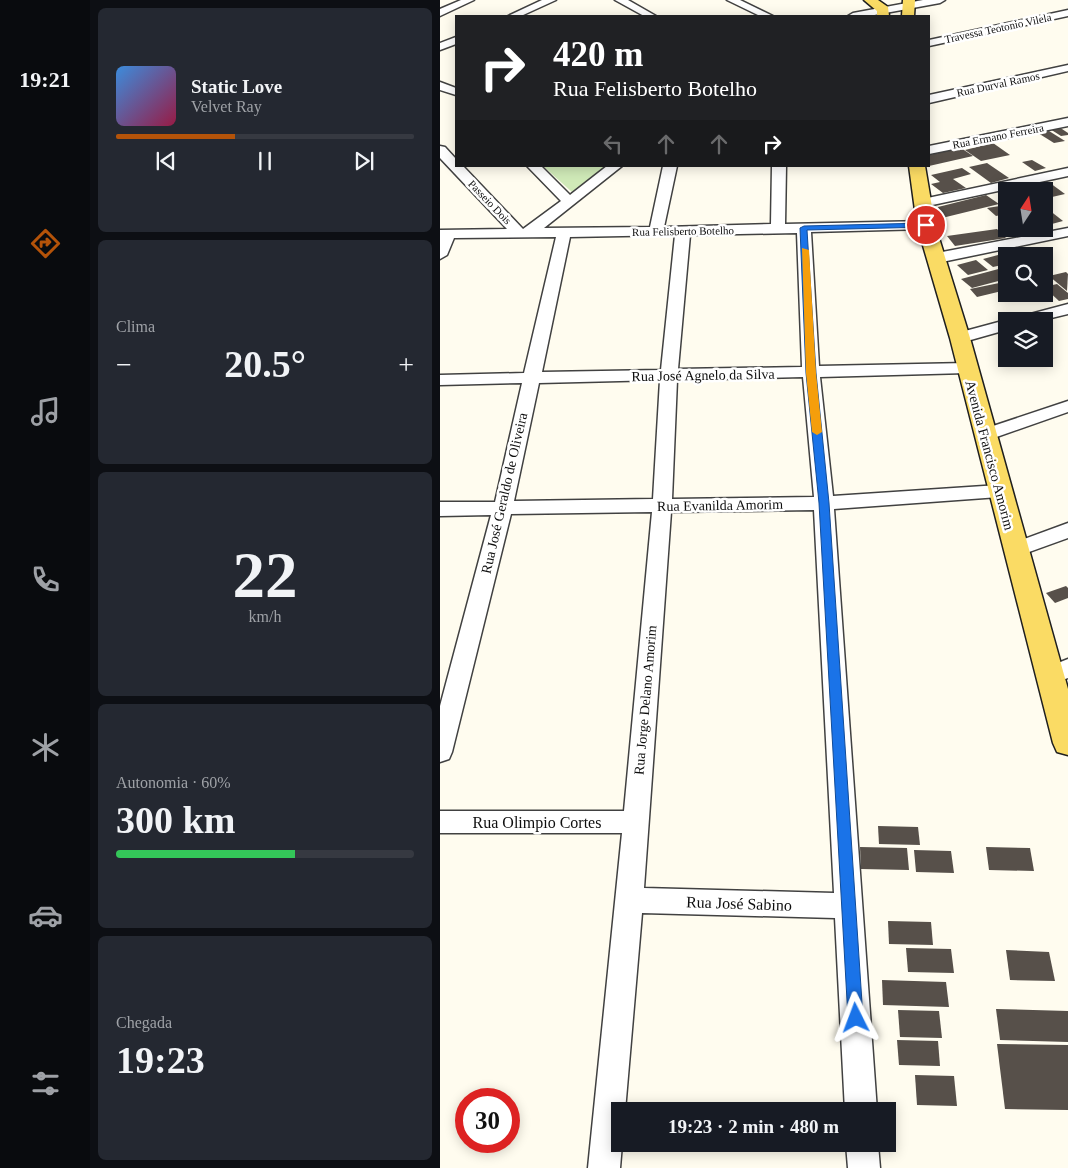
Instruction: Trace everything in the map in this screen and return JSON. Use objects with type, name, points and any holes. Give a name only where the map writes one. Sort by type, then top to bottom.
[{"type":"main road","points":[[870,0],[884,13]]},
{"type":"main road","name":"Avenida Francisco Amorim","points":[[917,167],[925,214],[960,338],[1015,550],[1059,671],[1068,742]]},
{"type":"street","points":[[440,12],[469,0]]},
{"type":"street","points":[[516,15],[551,0]]},
{"type":"street","points":[[533,8],[566,0]]},
{"type":"street","points":[[620,0],[649,15]]},
{"type":"street","points":[[732,0],[766,15]]},
{"type":"street","points":[[863,15],[884,13],[940,0]]},
{"type":"street","name":"Travessa Teotonio Vilela","points":[[930,43],[1068,13]]},
{"type":"street","points":[[440,32],[455,34]]},
{"type":"street","points":[[440,47],[455,40]]},
{"type":"street","name":"Rua Durval Ramos","points":[[930,92],[1068,62]]},
{"type":"street","name":"Rua Durval Ramos","points":[[930,99],[1068,68]]},
{"type":"street","points":[[440,86],[455,80]]},
{"type":"street","points":[[440,86],[455,92]]},
{"type":"street","points":[[440,100],[455,96]]},
{"type":"street","name":"Rua Ermano Ferreira","points":[[930,150],[1068,122]]},
{"type":"street","name":"Passeio Dois","points":[[446,157],[455,166]]},
{"type":"street","name":"Passeio Dois","points":[[456,167],[524,234]]},
{"type":"street","points":[[534,167],[570,202]]},
{"type":"street","points":[[524,234],[570,202],[615,167]]},
{"type":"street","points":[[656,232],[670,167]]},
{"type":"street","points":[[778,228],[779,167]]},
{"type":"street","name":"Rua Felisberto Botelho","points":[[444,234],[656,232],[804,228],[925,214],[1068,172]]},
{"type":"street","points":[[804,228],[811,373],[824,503],[860,1102]]},
{"type":"street","name":"Rua Jorge Delano Amorim","points":[[604,1168],[629,900],[634,822],[662,506],[669,376],[683,231]]},
{"type":"street","points":[[937,258],[1068,232]]},
{"type":"street","name":"Rua José Geraldo de Oliveira","points":[[440,752],[503,508],[530,379],[564,233]]},
{"type":"street","points":[[440,255],[444,234]]},
{"type":"street","points":[[1053,313],[1068,309]]},
{"type":"street","points":[[960,338],[998,327]]},
{"type":"street","name":"Rua José Agnelo da Silva","points":[[440,380],[967,368]]},
{"type":"street","points":[[985,435],[1068,406]]},
{"type":"street","name":"Rua Evanilda Amorim","points":[[440,509],[824,503],[999,491]]},
{"type":"street","points":[[1015,550],[1068,530]]},
{"type":"street","name":"Rua Olimpio Cortes","points":[[440,822],[634,822]]},
{"type":"street","name":"Rua José Sabino","points":[[629,900],[849,906]]},
{"type":"street","points":[[863,1152],[864,1168]]},
{"type":"green space","points":[[544,167],[606,167],[572,192]]},
{"type":"building","points":[[1059,127],[1068,135],[1061,136],[1050,129]]},
{"type":"building","points":[[1049,131],[1065,141],[1054,143],[1038,133]]},
{"type":"building","points":[[993,143],[1010,155],[981,161],[965,150]]},
{"type":"building","points":[[961,148],[973,156],[930,166],[930,155]]},
{"type":"building","points":[[1032,160],[1046,168],[1035,171],[1022,162]]},
{"type":"building","points":[[987,163],[1009,178],[991,183],[969,167]]},
{"type":"building","points":[[962,168],[971,174],[953,179],[966,188],[943,193],[931,184],[940,182],[931,175]]},
{"type":"building","points":[[1053,185],[1065,194],[1053,197]]},
{"type":"building","points":[[986,195],[998,203],[942,218],[938,207]]},
{"type":"building","points":[[998,206],[998,216],[996,216],[987,208]]},
{"type":"building","points":[[1053,213],[1063,221],[1053,224]]},
{"type":"building","points":[[997,229],[998,238],[1006,238],[955,246],[947,236]]},
{"type":"building","points":[[998,255],[998,266],[993,267],[983,259]]},
{"type":"building","points":[[976,260],[988,270],[968,275],[957,265]]},
{"type":"building","points":[[998,269],[998,281],[972,288],[961,279]]},
{"type":"building","points":[[1066,272],[1068,274],[1067,291],[1053,279],[1053,275]]},
{"type":"building","points":[[998,283],[998,292],[977,297],[970,289]]},
{"type":"building","points":[[1057,284],[1068,293],[1068,299],[1059,301],[1053,295],[1053,285]]},
{"type":"building","points":[[1066,586],[1068,588],[1068,598],[1055,603],[1046,593]]},
{"type":"building","points":[[878,826],[918,827],[920,845],[879,844]]},
{"type":"building","points":[[860,847],[907,848],[909,870],[861,869]]},
{"type":"building","points":[[986,847],[1030,848],[1034,871],[989,870]]},
{"type":"building","points":[[914,850],[951,851],[954,873],[916,872]]},
{"type":"building","points":[[888,921],[931,922],[933,945],[889,944]]},
{"type":"building","points":[[906,948],[951,949],[954,973],[908,972]]},
{"type":"building","points":[[1006,950],[1049,952],[1055,981],[1010,980]]},
{"type":"building","points":[[882,980],[946,982],[949,1007],[883,1005]]},
{"type":"building","points":[[996,1009],[1068,1011],[1068,1042],[1000,1040]]},
{"type":"building","points":[[898,1010],[939,1011],[942,1038],[900,1037]]},
{"type":"building","points":[[897,1040],[938,1041],[940,1066],[899,1065]]},
{"type":"building","points":[[997,1044],[1068,1045],[1068,1110],[1005,1109]]},
{"type":"building","points":[[915,1075],[954,1076],[957,1106],[917,1105]]},
{"type":"slow traffic","points":[[805,250],[811,373],[817,432]]},
{"type":"route","points":[[856,1018],[824,503],[811,373],[804,228],[926,225]]}]
